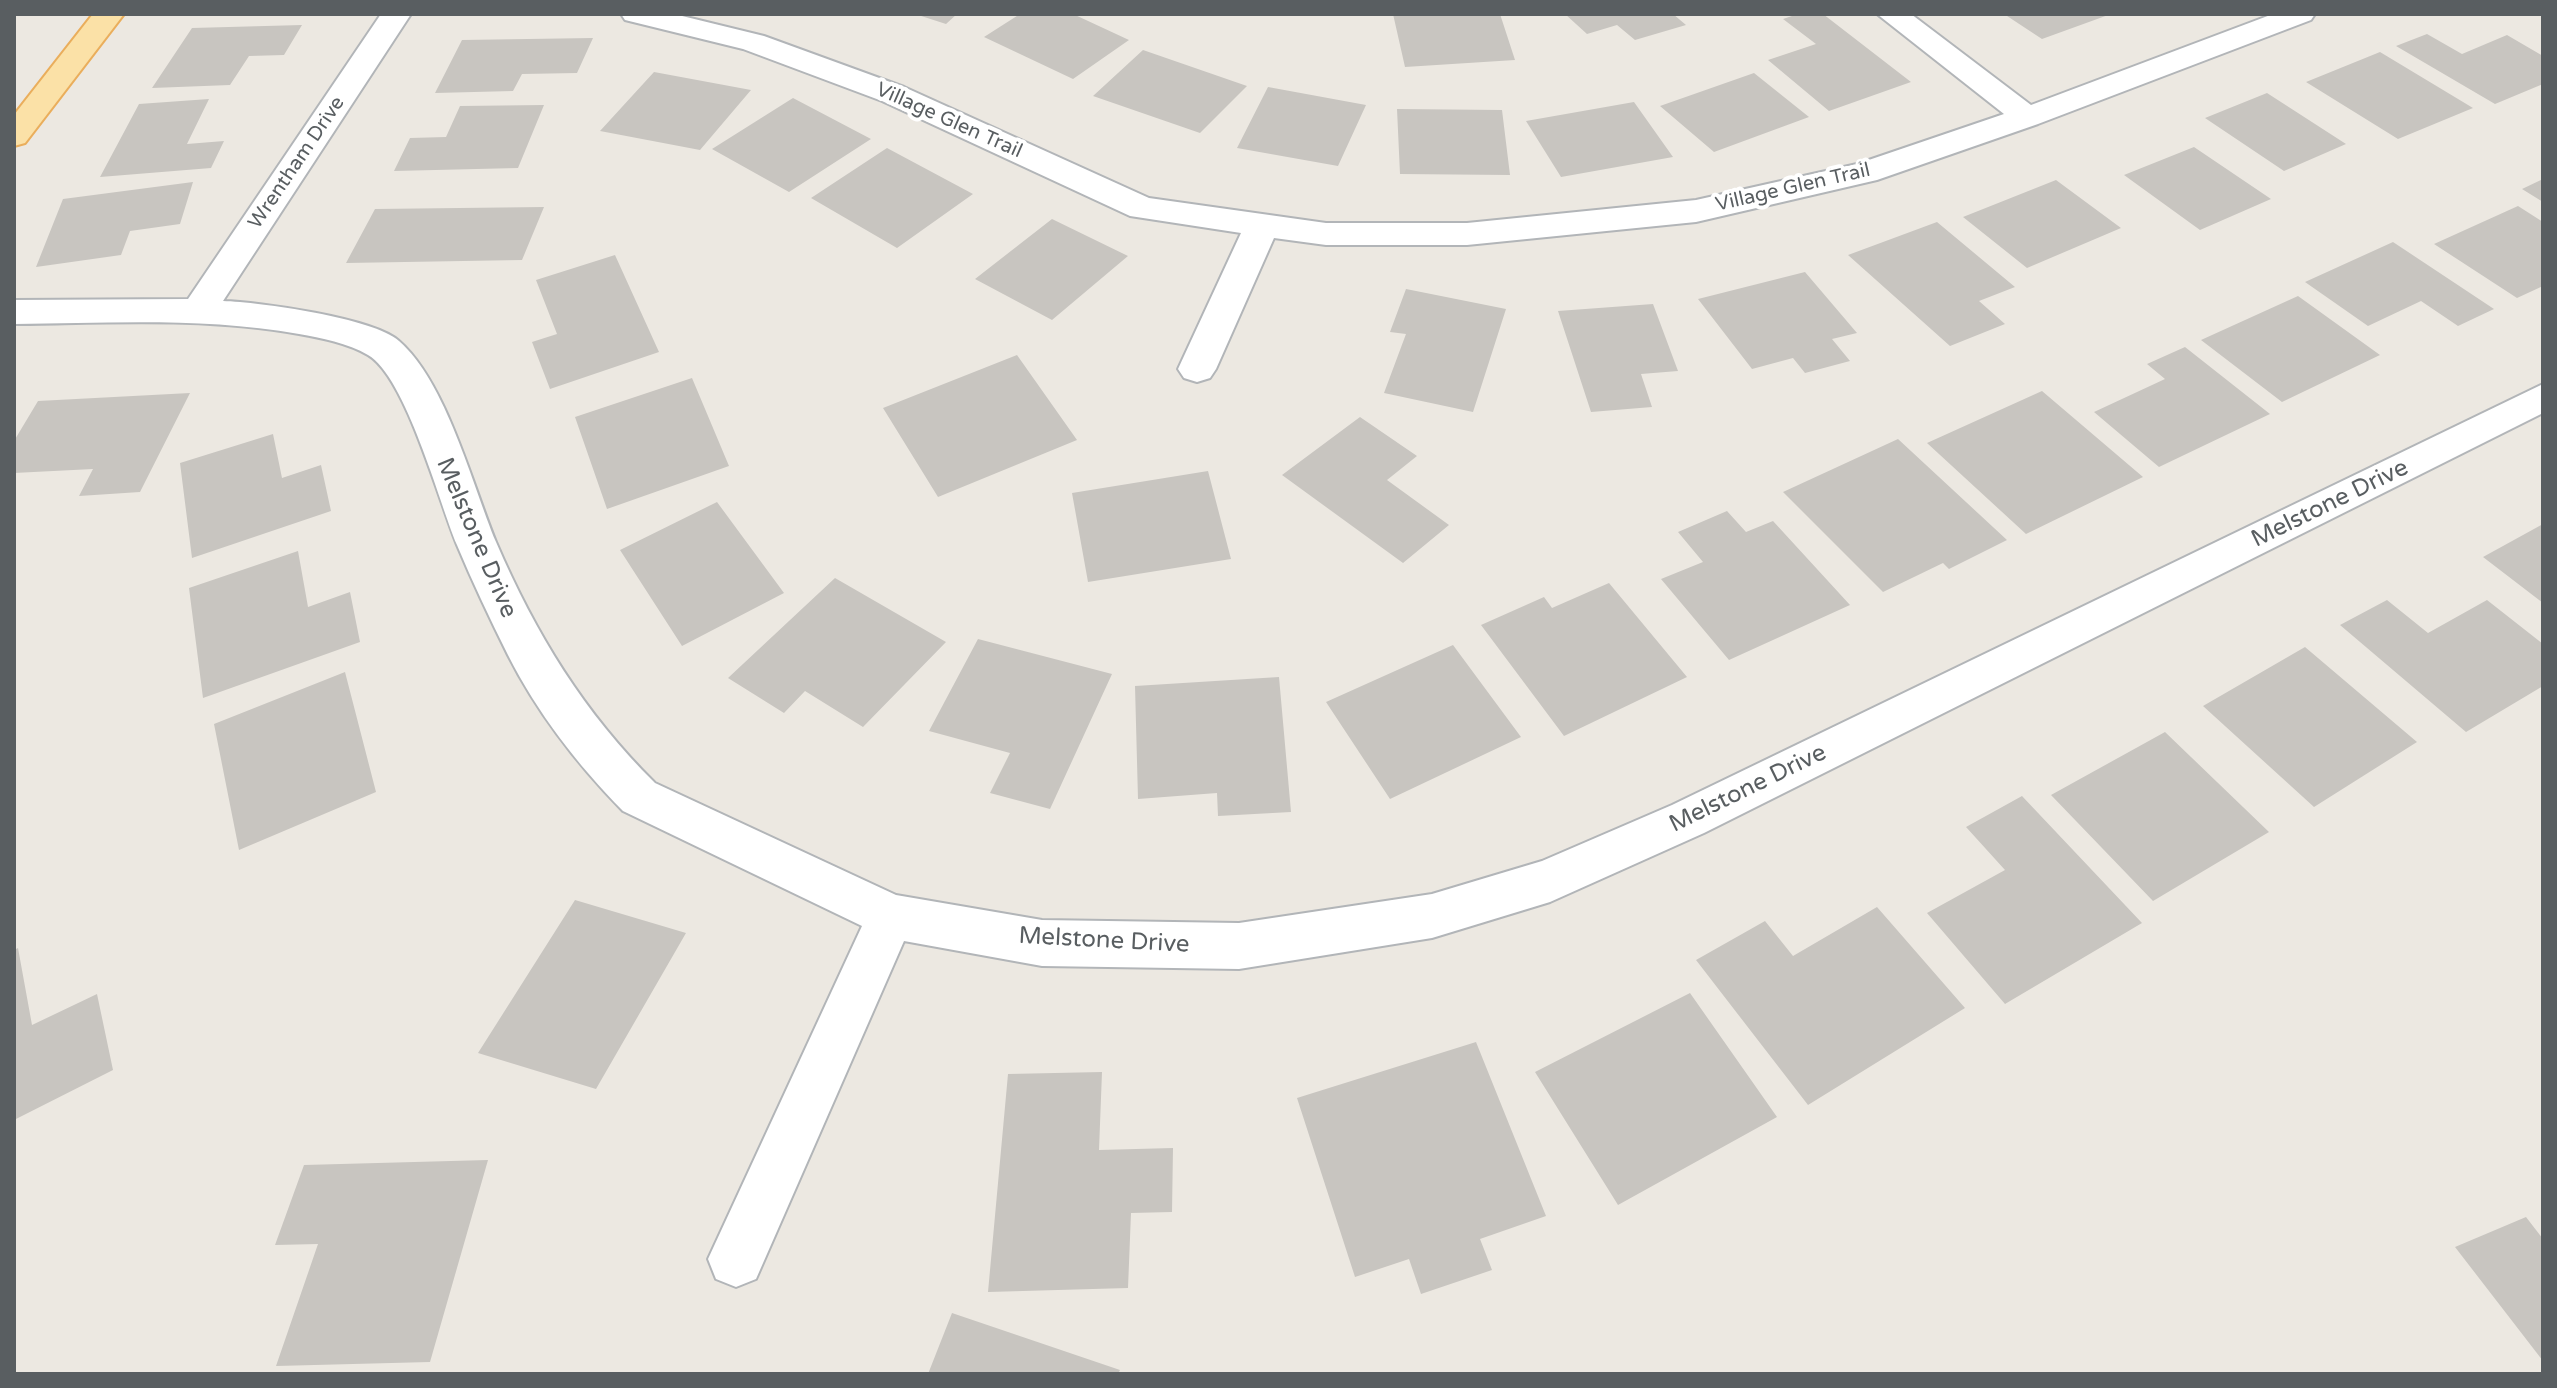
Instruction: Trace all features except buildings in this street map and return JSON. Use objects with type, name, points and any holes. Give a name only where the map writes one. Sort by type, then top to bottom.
[{"type":"main road","points":[[14,136],[109,14]]},
{"type":"street","name":"Wrentham Drive","points":[[198,311],[396,14]]},
{"type":"street","name":"Village Glen Trail","points":[[636,14],[753,42],[893,94],[1142,208],[1326,234],[1467,234],[1696,211],[1865,173],[2027,117],[2300,14]]},
{"type":"street","points":[[1892,14],[2027,117]]},
{"type":"street","points":[[1197,369],[1262,225]]},
{"type":"street","name":"Melstone Drive","points":[[14,312],[198,311],[292,321],[337,330],[384,347],[412,381],[476,544],[526,654],[571,720],[612,772],[639,797],[891,916],[1042,943],[1239,946],[1432,916],[1550,880],[1703,812],[2543,397]]},
{"type":"street","points":[[736,1259],[891,916]]}]
